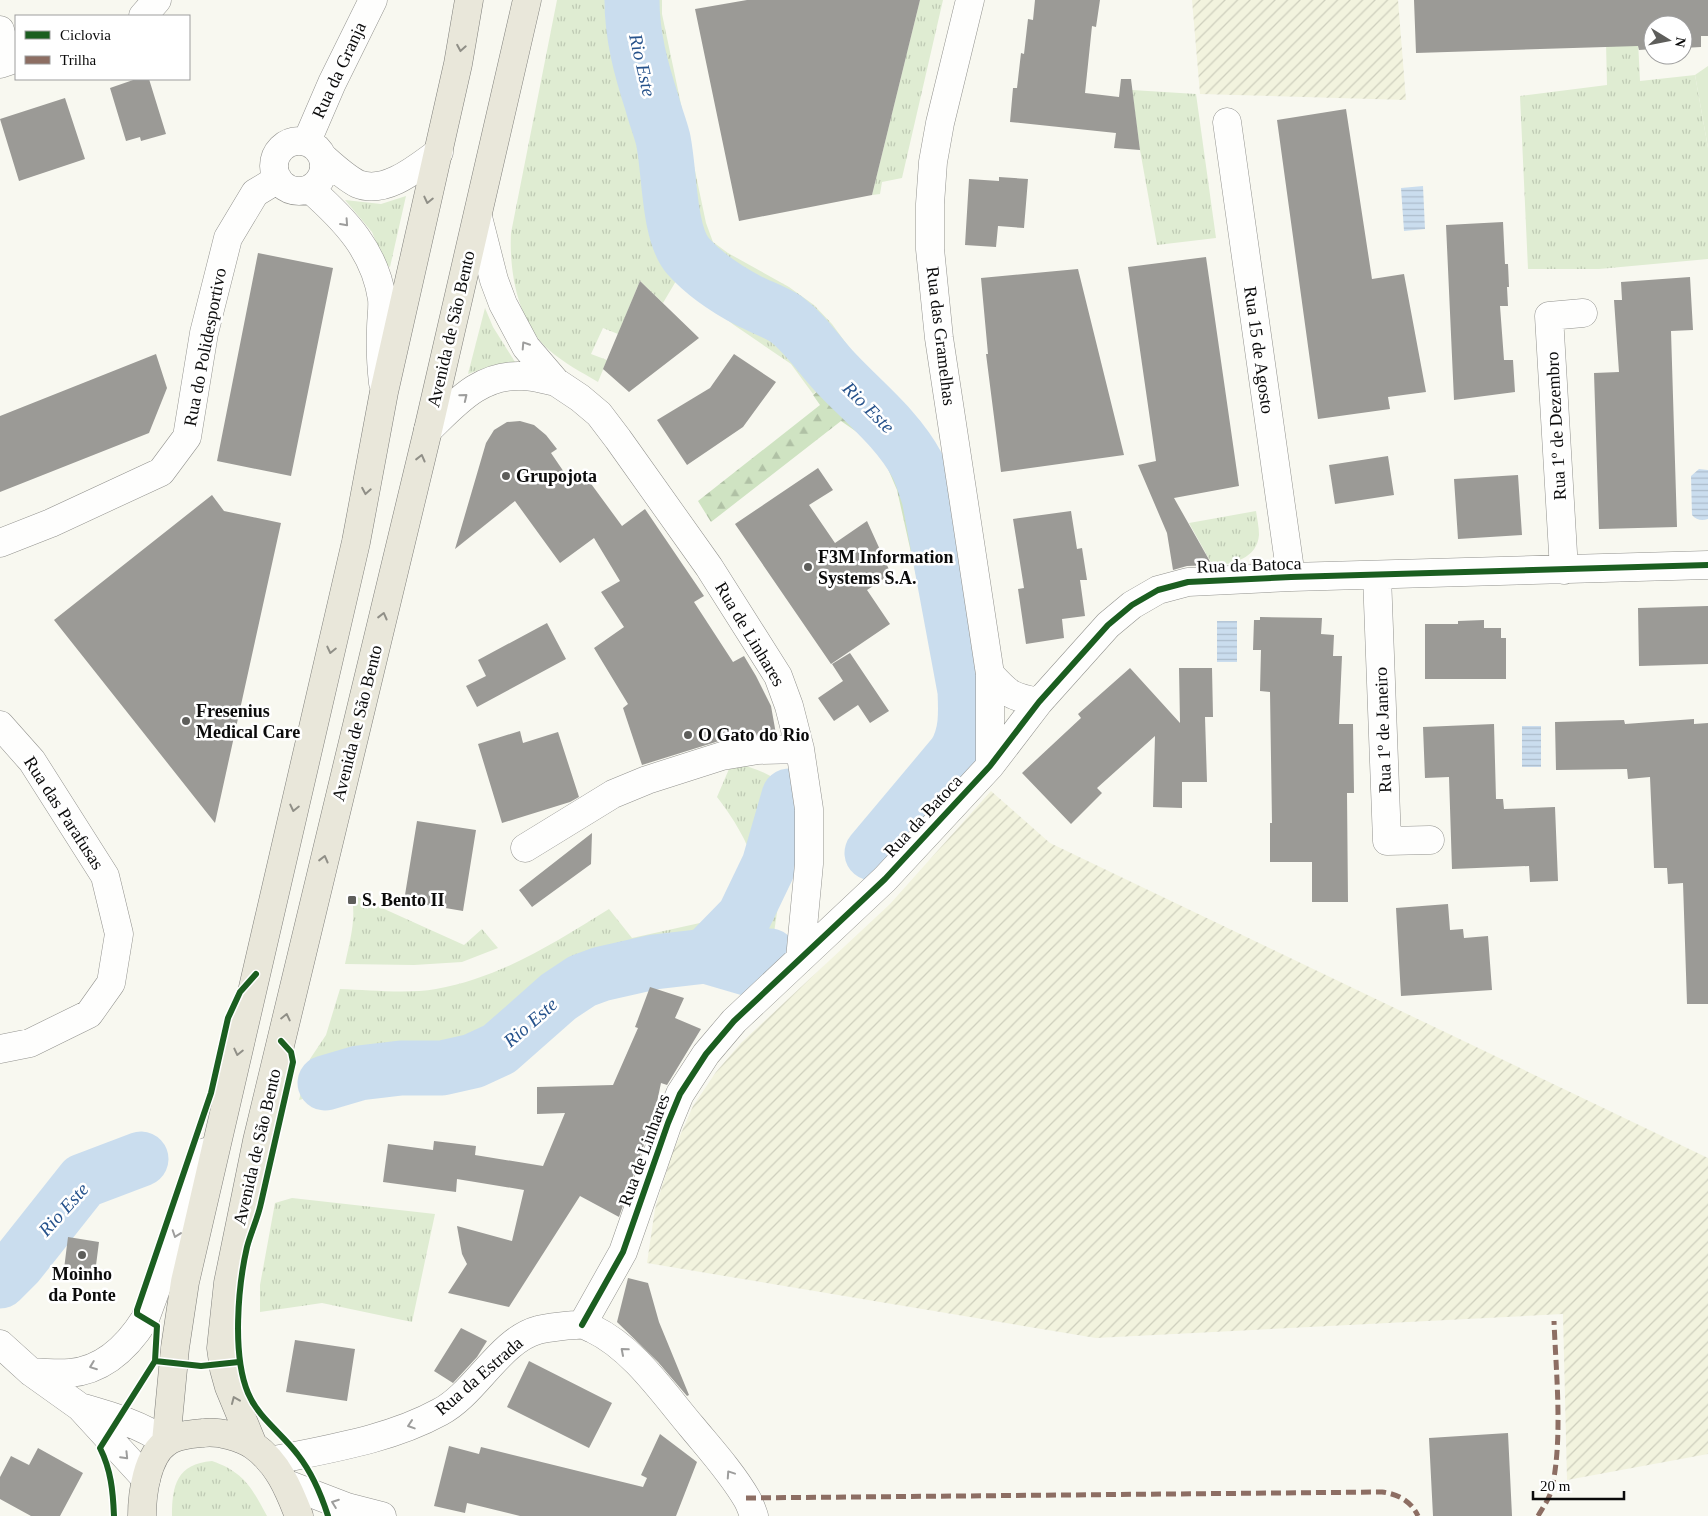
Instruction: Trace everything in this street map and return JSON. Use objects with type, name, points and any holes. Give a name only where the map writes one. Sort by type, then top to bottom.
[{"type":"main road","points":[[166,1442],[175,1348],[185,1282],[356,542],[384,392],[458,64],[469,0]]},
{"type":"main road","name":"Avenida de São Bento","points":[[299,1516],[286,1484],[262,1453],[229,1387],[224,1369],[222,1338],[228,1283],[259,1132],[428,430],[527,0]]},
{"type":"main road","points":[[142,1516],[143,1492],[146,1479],[158,1452],[166,1442],[188,1434],[210,1432],[228,1435],[262,1453]]},
{"type":"street","points":[[144,15],[157,0]]},
{"type":"street","name":"Rua da Granja","points":[[315,150],[332,83],[373,0]]},
{"type":"street","name":"Rua das Gramelhas","points":[[970,0],[940,123],[933,162],[930,204],[930,249],[939,338],[990,674],[990,766]]},
{"type":"street","points":[[0,30],[8,61]]},
{"type":"street","name":"Rua 15 de Agosto","points":[[1228,122],[1291,577]]},
{"type":"street","name":"Rua da Granja","points":[[278,179],[274,168],[276,156],[283,146],[295,140],[315,150],[325,170],[320,181],[310,189]]},
{"type":"street","points":[[315,150],[338,170],[359,184],[377,186],[402,179],[438,152]]},
{"type":"street","points":[[278,179],[286,188],[298,192],[310,189],[357,236],[373,265],[382,299],[380,359],[384,392]]},
{"type":"street","name":"Rua do Polidesportivo","points":[[0,543],[50,523],[161,472],[187,437],[204,333],[228,238],[255,194],[278,179]]},
{"type":"street","name":"Rua de Linhares","points":[[478,217],[494,280],[503,304],[526,346],[556,382],[599,414],[709,566],[778,676],[789,706],[800,749],[809,810],[809,864],[800,959],[734,1022],[706,1054],[680,1094],[668,1122],[623,1252],[582,1325]]},
{"type":"street","name":"Rua 1º de Dezembro","points":[[1564,570],[1549,316],[1583,313]]},
{"type":"street","name":"Rua de Linhares","points":[[428,430],[460,399],[479,385],[493,379],[508,376],[524,376],[556,382]]},
{"type":"street","name":"Rua da Batoca","points":[[800,959],[885,879],[990,766],[1039,702],[1108,625],[1132,605],[1158,590],[1188,582],[1291,577],[1708,565]]},
{"type":"street","name":"Rua 1º de Janeiro","points":[[1377,576],[1387,841],[1430,840]]},
{"type":"street","points":[[990,674],[1016,698],[1039,702]]},
{"type":"street","name":"Rua das Parafusas","points":[[0,726],[32,761],[104,876],[119,934],[111,983],[89,1014],[30,1043],[0,1049]]},
{"type":"street","points":[[525,848],[614,794],[647,780],[722,756],[758,750],[800,749]]},
{"type":"street","points":[[31,1372],[72,1373],[93,1367],[123,1348],[136,1334],[145,1319],[200,1165],[225,1107]]},
{"type":"street","name":"Rua da Estrada","points":[[262,1453],[355,1442],[421,1422],[443,1410],[474,1384],[506,1350],[521,1338],[538,1330],[582,1325],[606,1335],[653,1380],[724,1466],[746,1498],[754,1516]]},
{"type":"street","points":[[0,1344],[31,1372],[80,1408],[146,1479]]},
{"type":"street","points":[[80,1408],[139,1426],[166,1442]]},
{"type":"street","points":[[286,1484],[348,1507],[382,1516]]},
{"type":"green space","points":[[557,0],[622,0],[623,23],[633,73],[656,135],[662,164],[668,227],[674,246],[690,267],[711,283],[743,306],[784,325],[802,341],[830,380],[813,394],[791,364],[734,325],[676,281],[663,303],[640,281],[618,334],[603,328],[591,354],[607,360],[598,382],[567,363],[538,339],[523,311],[518,296],[512,264],[511,233]]},
{"type":"green space","points":[[639,0],[662,0],[662,14],[706,223],[713,242],[728,253],[789,287],[814,305],[832,324],[848,346],[833,359],[812,332],[791,314],[744,290],[692,251],[685,237],[680,218],[673,156],[667,124],[647,57]]},
{"type":"green space","points":[[920,0],[943,0],[902,178],[882,182],[880,194],[872,195]]},
{"type":"green space","points":[[1192,0],[1398,0],[1406,100],[1200,94]]},
{"type":"green space","points":[[1605,0],[1636,0],[1640,81],[1695,75],[1708,148],[1708,259],[1599,269],[1528,269],[1520,96],[1607,85]]},
{"type":"green space","points":[[1708,66],[1708,148],[1695,75]]},
{"type":"green space","points":[[1132,90],[1196,94],[1216,238],[1157,245],[1140,150]]},
{"type":"green space","points":[[406,196],[390,267],[385,264],[372,232],[345,200],[381,204]]},
{"type":"green space","points":[[485,308],[493,327],[515,362],[493,365],[468,374]]},
{"type":"green space","points":[[830,380],[885,440],[906,468],[916,497],[956,685],[956,715],[952,740],[936,767],[857,856],[854,842],[926,763],[948,717],[947,687],[929,633],[897,490],[885,462],[864,437],[841,421],[711,522],[698,501],[820,405],[813,395]]},
{"type":"green space","points":[[1256,511],[1259,535],[1254,550],[1249,555],[1235,562],[1213,566],[1189,523]]},
{"type":"green space","points":[[732,762],[763,772],[783,785],[790,791],[792,813],[772,946],[760,971],[740,990],[717,977],[650,987],[581,994],[543,1022],[512,1050],[501,1072],[460,1085],[434,1089],[387,1086],[340,1089],[299,1100],[310,1059],[326,1035],[340,989],[413,991],[460,984],[527,957],[609,909],[632,938],[727,917],[756,865],[739,830],[717,797]]},
{"type":"green space","points":[[991,791],[1050,843],[1708,1158],[1708,1454],[1567,1480],[1563,1314],[1096,1338],[647,1263],[655,1209],[672,1154],[693,1106],[716,1072],[741,1043],[890,904]]},
{"type":"green space","points":[[351,894],[464,945],[482,929],[498,948],[462,962],[414,965],[345,964],[353,920]]},
{"type":"green space","points":[[292,1198],[435,1214],[412,1322],[322,1303],[260,1312],[260,1285],[275,1203]]},
{"type":"green space","points":[[212,1461],[232,1470],[246,1482],[267,1516],[172,1516],[173,1495],[179,1478],[191,1466]]},
{"type":"water","points":[[1423,186],[1425,229],[1404,231],[1401,188]]},
{"type":"water","points":[[1699,469],[1708,470],[1708,519],[1704,520],[1697,519],[1692,515],[1691,476]]},
{"type":"water","points":[[1217,621],[1237,621],[1237,662],[1217,662]]},
{"type":"water","points":[[1522,726],[1541,726],[1541,767],[1522,767]]},
{"type":"building","points":[[747,0],[920,0],[872,195],[739,221],[695,9]]},
{"type":"building","points":[[1035,0],[1100,0],[1096,27],[1092,26],[1085,93],[1119,97],[1121,79],[1131,79],[1140,150],[1114,148],[1116,133],[1010,122],[1013,88],[1017,88],[1021,53],[1024,54],[1028,19],[1033,20]]},
{"type":"building","points":[[1414,0],[1708,0],[1708,36],[1701,36],[1701,47],[1693,47],[1693,15],[1643,15],[1643,50],[1639,50],[1638,46],[1416,53]]},
{"type":"building","points":[[133,80],[149,80],[166,134],[141,141],[140,137],[126,141],[110,88]]},
{"type":"building","points":[[65,98],[85,159],[19,181],[0,119]]},
{"type":"building","points":[[1346,109],[1372,279],[1404,274],[1426,392],[1388,397],[1390,409],[1318,419],[1277,120]]},
{"type":"building","points":[[999,177],[1028,179],[1024,228],[998,226],[996,247],[965,245],[969,179],[999,181]]},
{"type":"building","points":[[1503,222],[1505,264],[1508,264],[1509,287],[1507,287],[1508,306],[1500,306],[1504,360],[1513,360],[1515,392],[1454,400],[1446,225]]},
{"type":"building","points":[[258,253],[333,268],[291,476],[217,461]]},
{"type":"building","points":[[1206,257],[1239,486],[1174,498],[1212,565],[1187,566],[1173,570],[1167,533],[1138,465],[1156,461],[1128,267]]},
{"type":"building","points":[[1078,269],[1124,455],[1001,472],[986,354],[988,354],[981,278]]},
{"type":"building","points":[[1690,277],[1693,330],[1671,331],[1677,527],[1599,529],[1594,373],[1619,372],[1614,300],[1622,300],[1621,282]]},
{"type":"building","points":[[640,281],[699,338],[629,392],[603,369]]},
{"type":"building","points":[[156,354],[167,388],[149,433],[0,492],[0,416]]},
{"type":"building","points":[[734,354],[776,382],[743,427],[687,465],[657,420],[710,388]]},
{"type":"building","points":[[520,421],[534,425],[546,435],[557,449],[551,453],[566,475],[573,470],[584,485],[589,481],[622,526],[645,509],[704,596],[694,602],[733,662],[744,656],[756,676],[771,706],[776,734],[755,735],[719,741],[642,765],[623,708],[628,704],[594,648],[624,627],[601,592],[620,581],[594,538],[560,563],[515,501],[455,549],[486,443],[494,430],[507,422]]},
{"type":"building","points":[[1388,456],[1394,495],[1335,504],[1329,465]]},
{"type":"building","name":"F3M Information Systems S.A.","points":[[818,468],[833,490],[809,505],[835,543],[867,521],[891,574],[867,590],[890,624],[831,664],[735,524]]},
{"type":"building","points":[[1518,475],[1522,535],[1458,539],[1454,479]]},
{"type":"building","name":"Fresenius Medical Care","points":[[212,495],[224,511],[281,523],[215,823],[54,620]]},
{"type":"building","points":[[1071,511],[1077,549],[1082,548],[1087,580],[1080,580],[1085,616],[1062,619],[1064,638],[1026,644],[1018,589],[1024,588],[1013,519]]},
{"type":"building","points":[[1708,606],[1708,664],[1639,666],[1638,608]]},
{"type":"building","points":[[1260,617],[1322,618],[1321,634],[1334,635],[1333,656],[1342,656],[1339,724],[1353,724],[1354,793],[1347,793],[1348,902],[1312,902],[1312,862],[1270,862],[1270,823],[1272,823],[1270,692],[1260,691],[1261,650],[1253,650],[1254,620],[1260,620]]},
{"type":"building","points":[[1484,620],[1484,628],[1501,628],[1501,638],[1506,638],[1506,679],[1425,679],[1425,624],[1458,624],[1458,621]]},
{"type":"building","points":[[547,623],[566,659],[477,707],[466,686],[486,676],[478,660]]},
{"type":"building","points":[[850,653],[889,711],[870,723],[858,705],[834,721],[818,698],[843,681],[832,664]]},
{"type":"building","points":[[1130,668],[1180,723],[1179,668],[1212,668],[1213,717],[1205,717],[1207,782],[1182,782],[1182,808],[1153,807],[1155,736],[1097,788],[1102,793],[1071,824],[1022,773],[1081,718],[1078,714]]},
{"type":"building","points":[[1694,719],[1694,724],[1708,723],[1708,1004],[1687,1004],[1683,883],[1668,884],[1667,868],[1654,868],[1650,777],[1628,779],[1627,769],[1556,770],[1555,722],[1624,720],[1625,724]]},
{"type":"building","points":[[1494,724],[1496,799],[1503,799],[1504,809],[1555,807],[1558,881],[1530,882],[1529,866],[1452,869],[1449,777],[1425,778],[1423,727]]},
{"type":"building","points":[[520,731],[523,743],[558,732],[579,797],[570,802],[502,823],[478,744]]},
{"type":"building","points":[[417,821],[476,830],[463,911],[404,901]]},
{"type":"building","points":[[592,833],[591,864],[532,907],[519,890]]},
{"type":"building","points":[[1448,904],[1450,930],[1463,929],[1464,938],[1488,936],[1492,990],[1401,996],[1396,908]]},
{"type":"building","points":[[650,987],[684,998],[675,1018],[701,1029],[667,1085],[661,1083],[654,1116],[619,1217],[580,1196],[509,1307],[448,1293],[467,1264],[462,1254],[457,1226],[512,1241],[524,1190],[457,1179],[456,1192],[383,1182],[388,1144],[433,1150],[434,1141],[476,1146],[475,1155],[543,1166],[565,1113],[537,1114],[537,1087],[613,1085],[638,1028],[635,1027]]},
{"type":"building","name":"Moinho da Ponte","points":[[68,1237],[99,1242],[95,1273],[64,1269]]},
{"type":"building","points":[[628,1278],[648,1283],[659,1322],[689,1395],[687,1396],[658,1362],[617,1322]]},
{"type":"building","points":[[461,1328],[487,1341],[477,1357],[453,1383],[434,1371]]},
{"type":"building","points":[[295,1340],[355,1349],[347,1401],[286,1392]]},
{"type":"building","points":[[529,1361],[612,1403],[589,1448],[507,1407]]},
{"type":"building","points":[[1508,1433],[1512,1516],[1433,1516],[1429,1438]]},
{"type":"building","points":[[660,1434],[697,1462],[676,1516],[520,1516],[467,1503],[465,1513],[434,1506],[449,1446],[479,1454],[481,1447],[643,1487],[647,1478],[641,1475]]},
{"type":"building","points":[[38,1448],[83,1473],[60,1516],[31,1516],[0,1499],[0,1477],[11,1456],[29,1465]]},
{"type":"waterway","name":"Rio Este","points":[[632,0],[638,52],[663,139],[673,217],[681,246],[694,263],[717,281],[741,297],[786,319],[800,331],[835,372],[900,439],[917,465],[929,497],[965,691],[964,731],[955,754],[872,853]]},
{"type":"waterway","name":"Rio Este","points":[[325,1083],[359,1073],[401,1068],[442,1068],[473,1061],[499,1049],[558,997],[582,981],[601,974],[654,962],[706,956],[744,917],[769,865],[789,796]]},
{"type":"waterway","points":[[706,956],[747,968],[770,956]]},
{"type":"waterway","name":"Rio Este","points":[[0,1281],[18,1263],[83,1181],[141,1159]]},
{"type":"marked path","points":[[1538,1516],[1551,1492],[1557,1448],[1558,1405],[1554,1321]]},
{"type":"marked path","points":[[746,1498],[1382,1492],[1393,1494],[1408,1502],[1418,1516]]},
{"type":"cycle path","points":[[582,1325],[623,1252],[680,1094],[706,1054],[734,1021],[885,879],[990,766],[1039,702],[1108,625],[1132,605],[1158,590],[1188,582],[1291,577],[1708,565]]},
{"type":"cycle path","points":[[114,1516],[111,1481],[107,1464],[100,1448],[155,1361],[157,1326],[137,1314],[137,1310],[211,1093],[228,1018],[240,992],[256,974]]},
{"type":"cycle path","points":[[281,1041],[291,1052],[293,1062],[260,1209],[244,1263],[239,1300],[238,1340],[243,1377],[248,1393],[258,1411],[292,1447],[308,1469],[328,1516]]},
{"type":"cycle path","points":[[155,1361],[201,1366],[239,1362]]},
{"type":"place","name":"Grupojota","points":[[506,476]]},
{"type":"place","name":"F3M Information Systems S.A.","points":[[808,567]]},
{"type":"place","name":"Fresenius Medical Care","points":[[186,721]]},
{"type":"place","name":"O Gato do Rio","points":[[688,735]]},
{"type":"place","name":"S. Bento II","points":[[352,900]]},
{"type":"place","name":"Moinho da Ponte","points":[[82,1255]]}]
